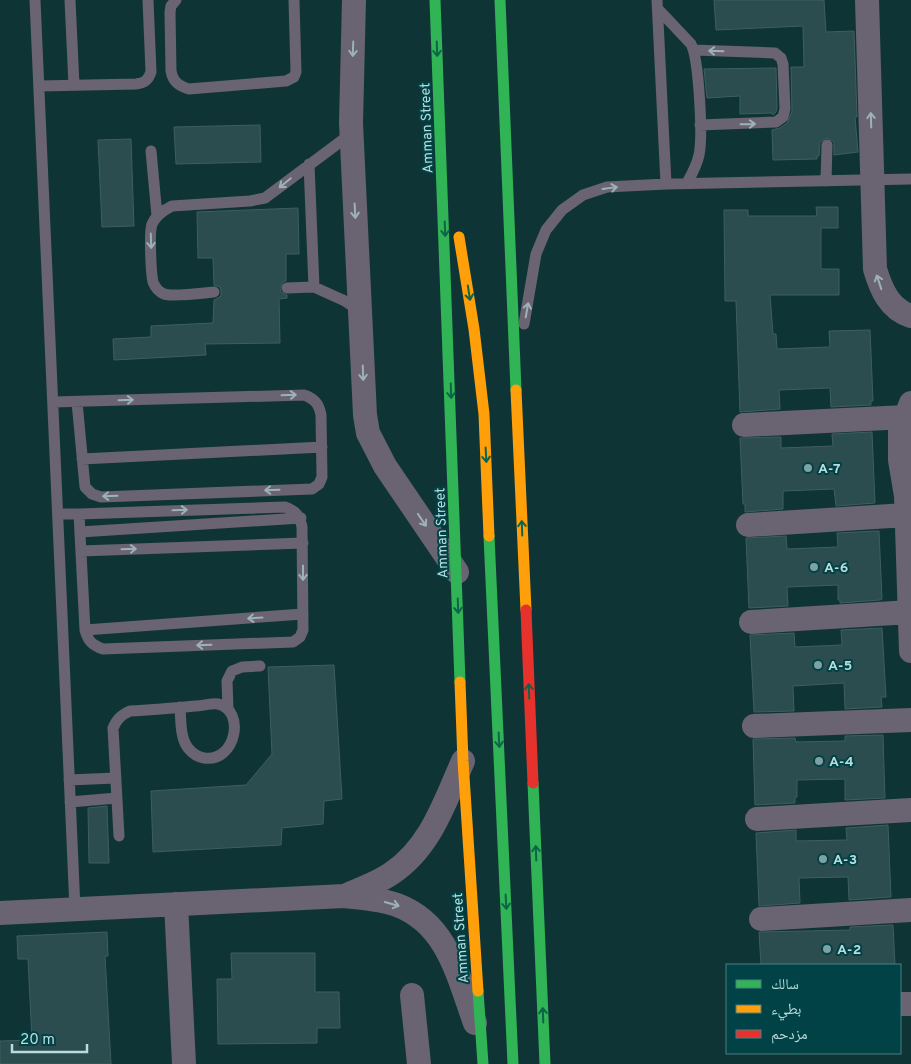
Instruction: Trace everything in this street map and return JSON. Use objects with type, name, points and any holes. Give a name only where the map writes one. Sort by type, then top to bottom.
[{"type":"main road","name":"Amman Street","points":[[435,0],[463,761],[483,1064]]},
{"type":"main road","points":[[500,0],[545,1064]]},
{"type":"main road","points":[[442,160],[455,220],[474,329],[484,414],[513,1064]]},
{"type":"main road","points":[[544,1041],[553,1064]]},
{"type":"street","points":[[354,0],[352,133],[365,414],[368,433],[385,466],[457,572]]},
{"type":"street","points":[[867,0],[875,269],[880,289],[891,304],[911,316]]},
{"type":"street","points":[[744,426],[908,410],[900,431],[900,460],[908,502]]},
{"type":"street","points":[[911,464],[908,502],[911,651]]},
{"type":"street","points":[[748,525],[908,502]]},
{"type":"street","points":[[751,622],[910,603]]},
{"type":"street","points":[[754,726],[911,720]]},
{"type":"street","points":[[344,896],[391,874],[416,852],[434,824],[463,761]]},
{"type":"street","points":[[758,820],[911,810]]},
{"type":"street","points":[[0,912],[344,896],[396,905],[412,912],[427,923],[439,936],[448,951],[482,1039]]},
{"type":"street","points":[[176,904],[184,1064]]},
{"type":"street","points":[[761,919],[911,910]]},
{"type":"street","points":[[412,995],[419,1064]]},
{"type":"lane","points":[[35,0],[75,909]]},
{"type":"lane","points":[[70,0],[74,85]]},
{"type":"lane","points":[[39,86],[143,83],[148,79],[151,72],[148,0]]},
{"type":"lane","points":[[176,0],[171,6],[170,12],[171,71],[176,84],[189,88],[286,82],[291,80],[296,72],[294,0]]},
{"type":"lane","points":[[658,5],[666,184]]},
{"type":"lane","points":[[658,5],[694,50],[697,64],[701,144],[699,158],[687,183]]},
{"type":"lane","points":[[694,50],[775,54],[781,58],[783,64],[785,109],[782,117],[776,122],[700,125]]},
{"type":"lane","points":[[214,292],[164,294],[158,290],[152,275],[151,233],[152,224],[157,216],[172,206],[264,198],[352,133]]},
{"type":"lane","points":[[826,181],[827,145]]},
{"type":"lane","points":[[151,152],[157,216]]},
{"type":"lane","points":[[309,164],[314,287]]},
{"type":"lane","points":[[516,375],[536,254],[546,230],[562,210],[583,195],[607,187],[666,184],[911,179]]},
{"type":"lane","points":[[287,288],[314,287],[360,310]]},
{"type":"lane","points":[[53,402],[304,395],[313,398],[319,406],[321,415],[322,477],[319,484],[312,489],[101,497],[92,494],[85,487],[77,402]]},
{"type":"lane","points":[[82,459],[322,447]]},
{"type":"lane","points":[[58,514],[285,507],[294,510],[300,518],[303,543],[303,630],[300,637],[294,642],[103,649],[94,646],[87,639],[85,630],[79,514]]},
{"type":"lane","points":[[80,532],[300,518]]},
{"type":"lane","points":[[81,551],[303,543]]},
{"type":"lane","points":[[85,630],[303,614]]},
{"type":"lane","points":[[228,710],[227,681],[232,671],[242,667],[260,666]]},
{"type":"lane","points":[[118,836],[113,728],[116,720],[122,714],[130,711],[180,707],[218,704],[228,710],[234,719],[232,743],[224,754],[211,759],[198,756],[187,748],[182,735],[180,707]]},
{"type":"lane","points":[[69,780],[116,778]]},
{"type":"lane","points":[[70,802],[117,798]]},
{"type":"building","points":[[714,0],[824,0],[826,32],[854,31],[857,117],[855,117],[858,152],[834,155],[834,142],[827,138],[820,142],[817,159],[773,160],[772,130],[780,128],[787,123],[792,111],[791,67],[804,67],[803,26],[716,30]]},
{"type":"building","points":[[776,68],[777,108],[773,115],[772,113],[740,114],[740,96],[707,98],[704,69]]},
{"type":"building","points":[[260,125],[261,162],[176,164],[174,127]]},
{"type":"building","points":[[131,139],[134,226],[102,227],[98,140]]},
{"type":"building","points":[[816,207],[838,207],[838,228],[821,228],[821,269],[839,269],[839,295],[770,295],[773,334],[776,334],[777,349],[830,347],[829,331],[870,330],[873,401],[871,401],[871,405],[831,407],[830,388],[779,390],[780,409],[740,412],[736,301],[725,301],[724,210],[748,210],[748,216],[817,216]]},
{"type":"building","points":[[298,208],[299,254],[286,254],[286,281],[283,282],[280,288],[281,292],[287,295],[287,298],[279,299],[280,343],[205,344],[206,355],[114,360],[113,339],[151,337],[151,326],[213,323],[214,300],[221,296],[221,291],[220,287],[214,285],[213,258],[198,258],[197,212]]},
{"type":"building","name":"A-7","points":[[872,432],[875,503],[836,506],[834,489],[783,491],[783,509],[745,512],[740,438],[781,437],[781,448],[833,446],[832,434]]},
{"type":"building","name":"A-6","points":[[879,531],[882,599],[840,603],[840,600],[838,600],[838,585],[787,587],[788,606],[749,608],[746,538],[786,536],[787,549],[838,547],[837,533]]},
{"type":"building","name":"A-5","points":[[882,628],[886,697],[881,697],[882,707],[845,709],[844,683],[793,686],[794,711],[754,712],[750,635],[794,633],[795,647],[842,645],[841,630]]},
{"type":"building","points":[[334,665],[342,799],[324,801],[323,824],[282,828],[281,845],[153,852],[151,791],[246,785],[272,754],[268,667]]},
{"type":"building","name":"A-4","points":[[883,735],[885,798],[845,800],[845,779],[797,780],[795,803],[755,805],[753,739],[795,738],[796,742],[845,741],[845,736]]},
{"type":"building","points":[[107,806],[109,863],[89,863],[88,808]]},
{"type":"building","name":"A-3","points":[[888,825],[891,897],[849,900],[848,877],[799,878],[800,903],[759,906],[756,833],[796,830],[796,841],[847,840],[846,828]]},
{"type":"building","name":"A-2","points":[[893,925],[895,964],[761,964],[759,932],[850,930],[850,927]]},
{"type":"building","points":[[107,932],[108,956],[105,956],[111,1064],[0,1064],[0,1041],[32,1040],[28,959],[18,959],[17,936]]},
{"type":"building","points":[[231,953],[315,953],[315,992],[339,992],[340,1028],[317,1028],[317,1043],[218,1044],[217,979],[232,979]]},
{"type":"traffic: fast","points":[[435,0],[460,682]]},
{"type":"traffic: fast","points":[[500,0],[516,390]]},
{"type":"traffic: fast","points":[[489,536],[513,1064]]},
{"type":"traffic: fast","points":[[533,783],[545,1064]]},
{"type":"traffic: fast","points":[[478,991],[483,1064]]},
{"type":"traffic: slow","points":[[459,237],[474,329],[484,414],[489,536]]},
{"type":"traffic: slow","points":[[516,390],[526,610]]},
{"type":"traffic: slow","points":[[460,682],[463,761],[478,991]]},
{"type":"traffic: jam","points":[[526,610],[533,783]]},
{"type":"place","name":"A-7","points":[[808,468]]},
{"type":"place","name":"A-6","points":[[814,567]]},
{"type":"place","name":"A-5","points":[[818,665]]},
{"type":"place","name":"A-4","points":[[819,761]]},
{"type":"place","name":"A-3","points":[[823,859]]},
{"type":"place","name":"A-2","points":[[827,949]]}]
